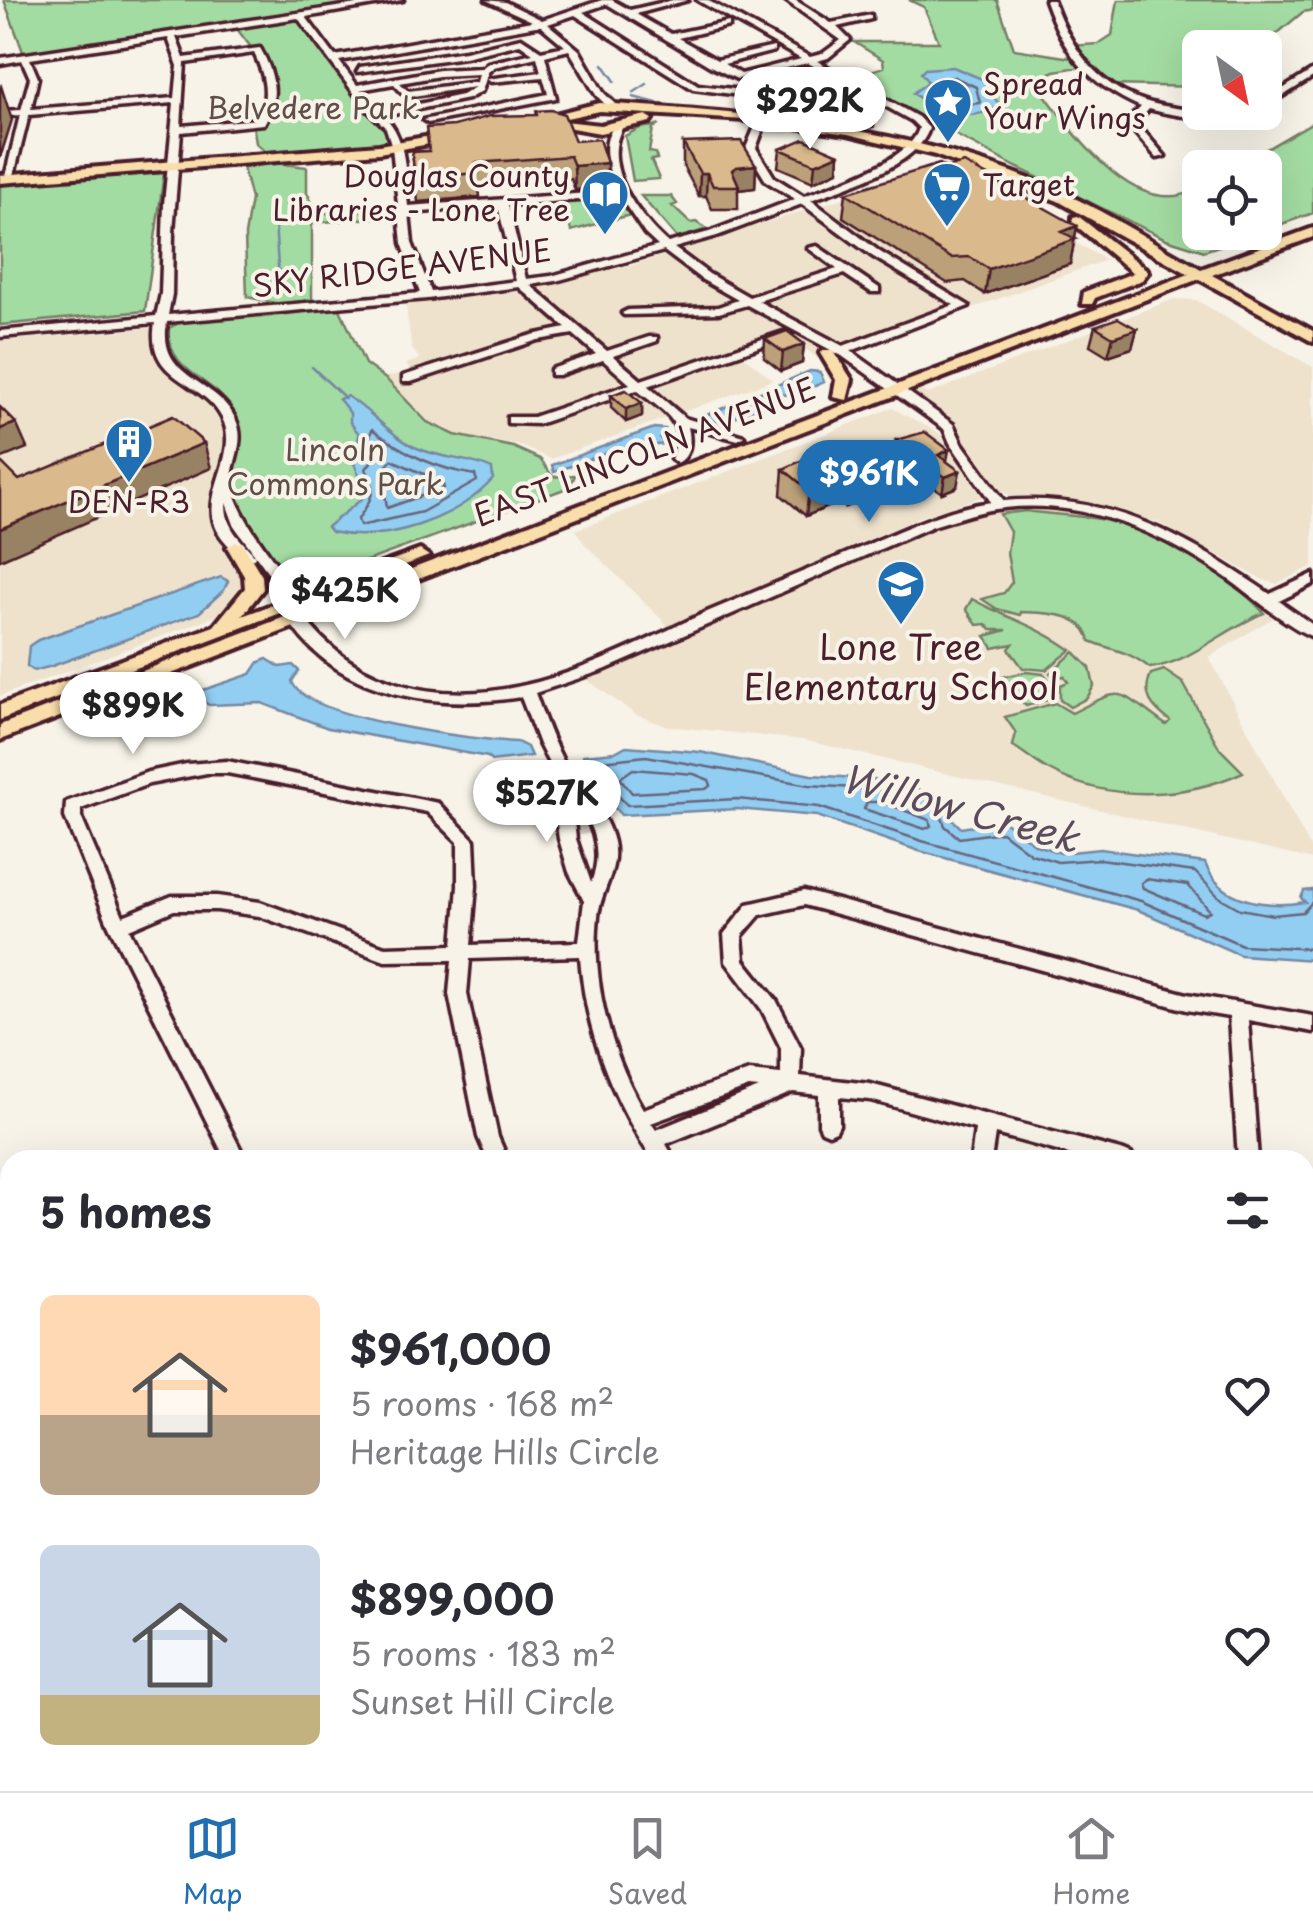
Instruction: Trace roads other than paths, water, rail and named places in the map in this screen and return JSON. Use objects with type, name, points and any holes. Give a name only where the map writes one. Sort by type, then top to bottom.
[{"type":"main road","points":[[582,111],[574,118],[587,127]]},
{"type":"main road","points":[[1313,337],[1185,273],[1076,218],[1010,186],[911,148],[760,124],[619,117],[582,111],[525,123],[587,127],[619,117],[778,119],[911,148],[1046,190],[1104,220],[1185,273],[1313,350]]},
{"type":"main road","points":[[4,179],[397,148],[469,132]]},
{"type":"main road","points":[[1076,218],[1142,273],[1090,295],[1087,302]]},
{"type":"main road","points":[[1104,220],[1203,254],[1285,226],[1310,226]]},
{"type":"main road","name":"EAST LINCOLN AVENUE","points":[[0,712],[287,609],[1310,226]]},
{"type":"main road","name":"EAST LINCOLN AVENUE","points":[[0,733],[367,576],[841,397],[884,386],[1087,302],[1185,273]]},
{"type":"main road","points":[[834,352],[844,380],[841,397]]},
{"type":"main road","points":[[219,632],[254,589],[252,576],[236,547]]},
{"type":"main road","points":[[275,572],[312,580],[367,576]]},
{"type":"street","points":[[0,60],[400,0]]},
{"type":"street","points":[[490,0],[537,22],[572,49],[594,90],[619,117],[609,151],[621,194],[668,248],[719,286],[814,337],[954,438],[999,504]]},
{"type":"street","points":[[628,13],[684,0]]},
{"type":"street","points":[[701,0],[915,119],[924,128],[911,148]]},
{"type":"street","points":[[334,60],[537,22],[607,1],[740,77],[811,60],[836,51],[846,40],[788,0]]},
{"type":"street","points":[[1048,0],[1059,33],[1073,54],[1120,97],[1182,112]]},
{"type":"street","points":[[386,2],[394,12]]},
{"type":"street","points":[[577,12],[696,87],[803,100],[823,97]]},
{"type":"street","points":[[300,15],[354,88],[390,127],[397,148],[407,243],[427,296]]},
{"type":"street","points":[[830,26],[868,16]]},
{"type":"street","points":[[669,38],[726,24]]},
{"type":"street","points":[[413,33],[422,45]]},
{"type":"street","points":[[171,34],[181,61],[180,100],[160,344],[168,364],[218,402],[232,424],[234,448],[218,510],[236,547],[244,550],[287,609],[336,663],[381,684],[456,697],[526,690],[612,659],[938,519],[999,504],[1063,504],[1142,523],[1192,546],[1313,632]]},
{"type":"street","points":[[360,70],[539,37]]},
{"type":"street","points":[[428,120],[553,96],[540,54],[521,41]]},
{"type":"street","points":[[380,116],[465,97],[488,75],[491,64],[572,49]]},
{"type":"street","points":[[713,64],[772,49]]},
{"type":"street","points":[[178,129],[261,122],[271,86],[269,71],[257,50],[181,61]]},
{"type":"street","points":[[4,179],[34,78],[25,57]]},
{"type":"street","points":[[382,66],[437,129]]},
{"type":"street","points":[[776,70],[869,123]]},
{"type":"street","points":[[1282,93],[1313,73]]},
{"type":"street","points":[[354,88],[488,75],[547,74]]},
{"type":"street","points":[[406,94],[480,84]]},
{"type":"street","points":[[582,111],[594,90]]},
{"type":"street","points":[[0,114],[180,100]]},
{"type":"street","points":[[1146,106],[1136,117],[1135,127],[1160,156]]},
{"type":"street","points":[[760,124],[751,148],[770,179],[876,254],[963,306],[834,352]]},
{"type":"street","points":[[587,127],[609,151]]},
{"type":"street","name":"SKY RIDGE AVENUE","points":[[0,334],[522,284],[668,248],[858,179],[911,148]]},
{"type":"street","points":[[402,210],[621,194]]},
{"type":"street","points":[[502,203],[522,284],[681,421],[738,436]]},
{"type":"street","points":[[813,248],[876,290]]},
{"type":"street","points":[[628,313],[718,310],[845,270]]},
{"type":"street","points":[[512,420],[534,421],[801,329]]},
{"type":"street","points":[[407,378],[536,337],[575,330]]},
{"type":"street","points":[[555,372],[652,339]]},
{"type":"street","points":[[677,459],[685,442],[681,421]]},
{"type":"street","points":[[225,482],[242,526],[285,586],[287,609]]},
{"type":"street","points":[[1269,600],[1313,578]]},
{"type":"street","points":[[526,690],[564,775],[597,815],[603,839],[605,880],[588,892]]},
{"type":"street","points":[[231,1150],[118,926],[73,817],[72,806],[145,778],[200,766],[227,767],[432,807],[466,840],[467,886],[458,994],[494,1150]]},
{"type":"street","points":[[564,775],[561,796],[578,828],[588,892],[586,949],[596,1020],[621,1088],[657,1150]]},
{"type":"street","points":[[578,828],[597,815]]},
{"type":"street","points":[[578,828],[603,839]]},
{"type":"street","points":[[578,828],[577,880],[588,892]]},
{"type":"street","points":[[790,1084],[792,1048],[770,1005],[735,962],[734,934],[754,909],[804,898],[1188,1002],[1313,1024]]},
{"type":"street","points":[[118,926],[172,903],[216,903],[260,909],[385,954],[586,949]]},
{"type":"street","points":[[1238,1012],[1247,1150]]},
{"type":"street","points":[[639,1119],[749,1079],[870,1092],[1085,1150]]},
{"type":"street","points":[[650,1141],[790,1084]]},
{"type":"street","points":[[829,1088],[829,1125]]},
{"type":"street","points":[[983,1150],[986,1125]]},
{"type":"water","points":[[953,67],[982,79],[1000,106],[977,114],[954,114],[933,107],[913,93],[928,82],[921,73],[925,69]]},
{"type":"water","points":[[810,371],[820,372],[824,382],[793,396],[776,393],[768,404],[722,422],[697,419]]},
{"type":"water","points":[[347,396],[408,443],[426,452],[483,465],[492,469],[493,479],[460,506],[419,525],[374,534],[331,532],[327,527],[363,498],[362,482],[354,463],[358,457],[370,454],[358,443],[359,434],[350,422],[350,413],[339,399]]},
{"type":"water","points":[[654,428],[665,429],[660,438],[665,444],[615,450],[554,472],[552,465]]},
{"type":"water","points":[[221,577],[228,581],[224,590],[199,613],[52,666],[34,671],[27,666],[29,646],[38,640]]},
{"type":"water","points":[[267,659],[280,667],[293,665],[299,671],[292,681],[303,694],[326,706],[394,725],[517,742],[527,747],[531,756],[491,761],[488,757],[328,728],[262,703],[209,705],[198,699],[200,691],[251,674],[259,662]]},
{"type":"water","points":[[626,746],[700,752],[811,775],[886,780],[922,791],[952,807],[953,820],[961,828],[1004,821],[1036,845],[1061,853],[1100,849],[1205,863],[1222,887],[1261,903],[1305,902],[1301,898],[1304,891],[1313,890],[1313,960],[1240,955],[1138,910],[919,851],[817,816],[737,809],[621,815],[588,778],[583,755],[615,752]]},
{"type":"waterway","points":[[603,64],[615,81]]},
{"type":"waterway","points":[[633,93],[647,84]]},
{"type":"waterway","points":[[633,97],[657,103]]},
{"type":"waterway","name":"Willow Creek","points":[[274,207],[278,267],[285,292]]},
{"type":"waterway","name":"Willow Creek","points":[[312,367],[345,398]]},
{"type":"tunnel","points":[[579,825],[581,835]]},
{"type":"place","name":"Spread Your Wings","points":[[948,144]]},
{"type":"place","name":"Target","points":[[947,228]]},
{"type":"place","name":"Douglas County Libraries - Lone Tree","points":[[605,236]]},
{"type":"place","name":"DEN-R3","points":[[129,484]]},
{"type":"place","name":"Lone Tree Elementary School","points":[[901,626]]},
{"type":"park label","name":"Belvedere Park","points":[[313,109]]},
{"type":"park label","name":"Lincoln Commons Park","points":[[335,468]]}]
